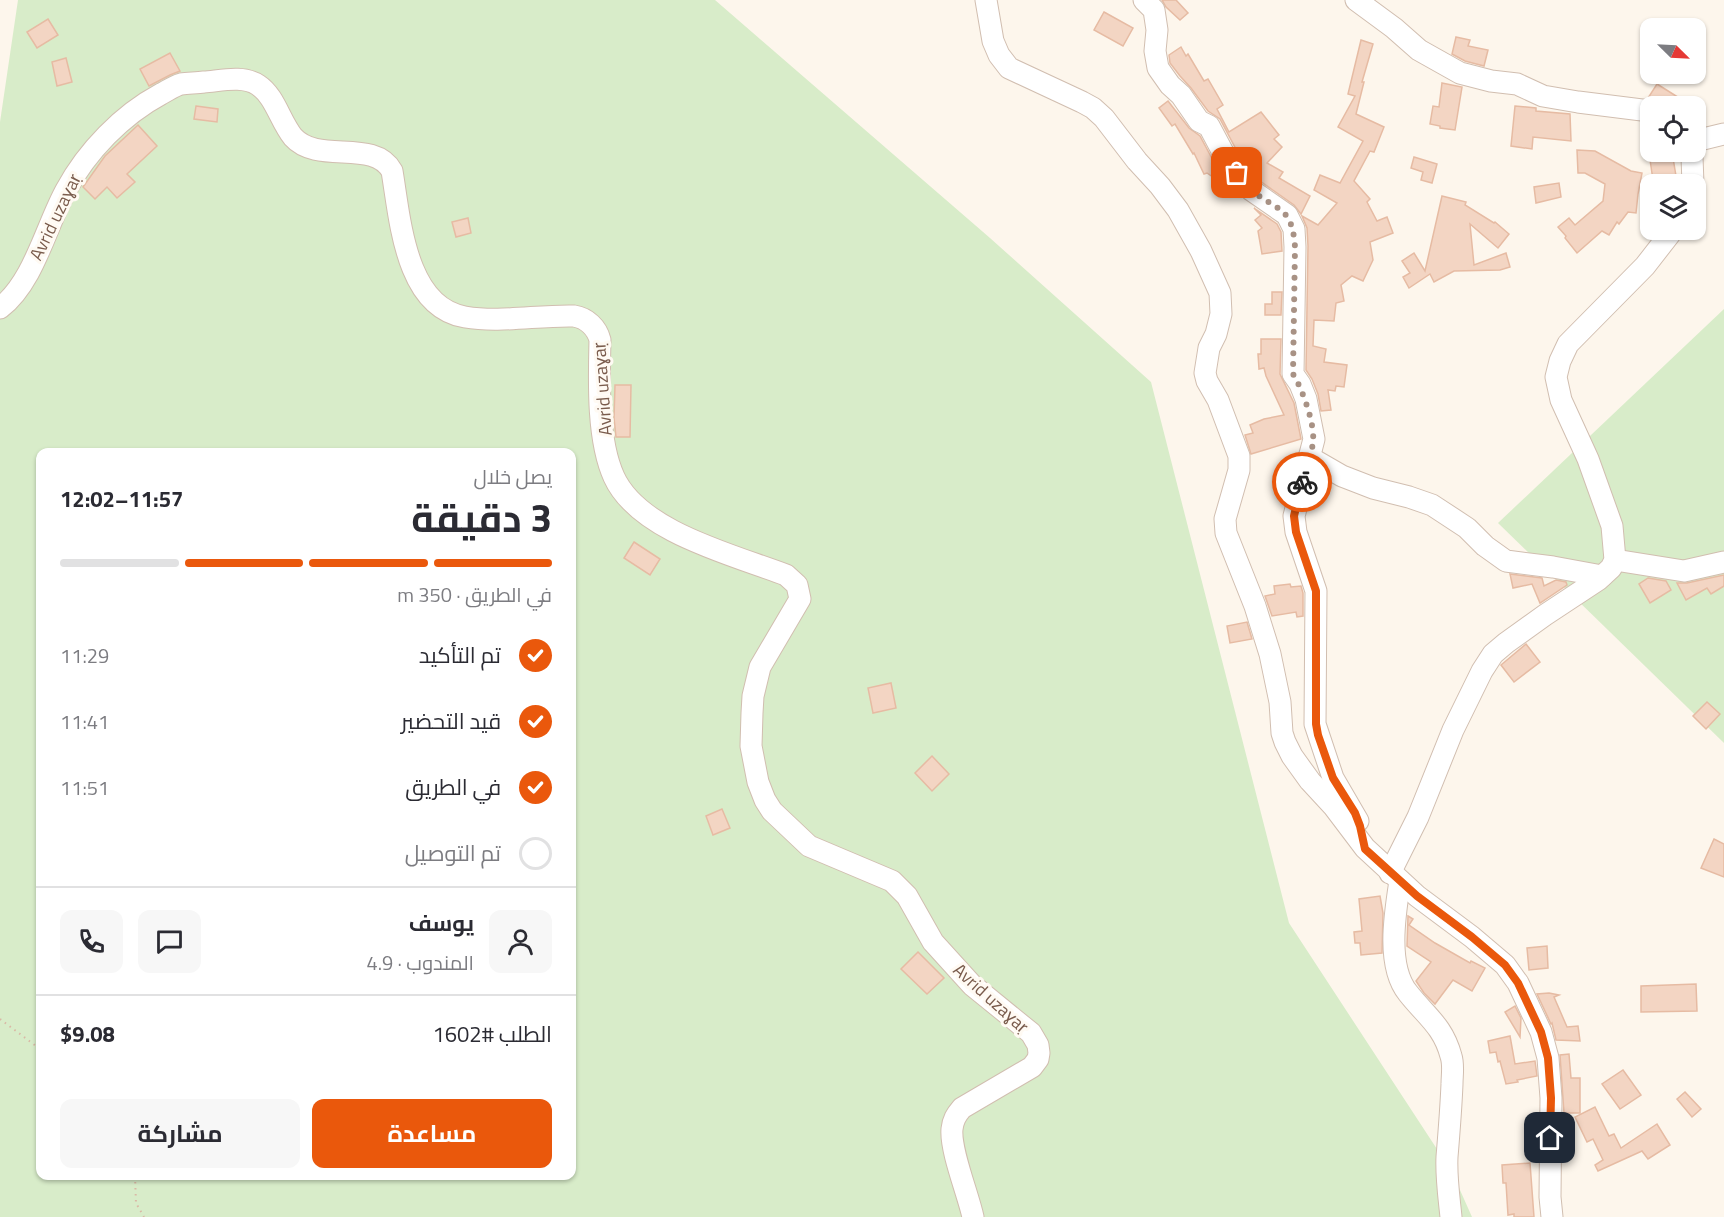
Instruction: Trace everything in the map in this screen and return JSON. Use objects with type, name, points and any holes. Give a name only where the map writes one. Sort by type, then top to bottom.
[{"type":"street","points":[[986,0],[993,40],[999,55],[1009,68],[1082,102],[1104,118],[1178,210],[1216,282],[1220,293],[1221,314],[1216,334],[1209,348],[1205,373],[1239,456],[1239,470],[1225,519],[1226,533],[1255,606],[1270,654],[1285,742],[1292,756],[1365,849],[1417,896],[1505,965],[1518,983],[1541,1032],[1548,1058],[1551,1098],[1550,1197],[1552,1217]]},
{"type":"street","points":[[1144,0],[1154,10],[1157,30],[1155,51],[1158,68],[1199,121],[1209,126],[1226,158],[1251,190],[1287,215],[1294,229],[1293,374],[1300,384],[1309,412],[1314,439],[1294,516],[1296,532],[1316,591],[1316,724],[1333,778],[1355,813],[1365,849]]},
{"type":"street","points":[[1356,0],[1419,50],[1460,73],[1491,81],[1517,84],[1544,96],[1640,110]]},
{"type":"street","name":"Avrid uzaɣaṛ","points":[[0,308],[18,288],[36,256],[66,190],[83,163],[102,141],[147,101],[180,84],[238,80],[259,85],[267,93],[293,136],[300,143],[321,151],[365,154],[384,160],[388,164],[392,171],[403,236],[412,266],[420,286],[435,303],[463,316],[497,318],[580,316],[591,324],[600,340],[599,381],[602,431],[610,469],[626,496],[665,526],[686,538],[786,575],[796,585],[799,592],[800,599],[795,609],[760,667],[753,696],[751,746],[758,782],[765,800],[772,811],[809,846],[892,881],[907,896],[933,942],[972,985],[1031,1033],[1038,1045],[1038,1059],[1032,1067],[962,1108],[954,1117],[952,1142],[974,1217]]},
{"type":"street","points":[[1706,138],[1724,134]]},
{"type":"street","points":[[1450,1217],[1447,1160],[1450,1136],[1452,1059],[1435,1022],[1406,991],[1398,973],[1394,947],[1395,877],[1453,730],[1482,671],[1493,654],[1545,615],[1598,580],[1608,568],[1612,526],[1588,459],[1561,400],[1556,377],[1568,344],[1644,266],[1665,240]]},
{"type":"street","points":[[1309,457],[1342,476],[1432,505],[1467,528],[1485,546],[1506,561],[1684,571],[1724,562]]},
{"type":"path","points":[[0,1019],[36,1047]]},
{"type":"path","points":[[135,1180],[136,1203],[144,1217]]},
{"type":"green space","points":[[18,0],[715,0],[990,238],[1151,382],[1289,923],[1452,1172],[1472,1217],[0,1217],[0,122]]},
{"type":"green space","points":[[1724,309],[1724,743],[1498,523]]},
{"type":"building","points":[[1162,0],[1176,0],[1188,13],[1180,20]]},
{"type":"building","points":[[1104,12],[1133,28],[1123,46],[1094,30]]},
{"type":"building","points":[[48,19],[58,35],[37,48],[27,32]]},
{"type":"building","points":[[1456,37],[1470,40],[1468,46],[1488,50],[1484,66],[1465,61],[1452,54]]},
{"type":"building","points":[[1361,40],[1373,44],[1356,114],[1384,127],[1374,152],[1370,151],[1354,181],[1370,199],[1367,202],[1377,221],[1387,217],[1393,233],[1370,242],[1373,260],[1363,281],[1352,276],[1341,285],[1344,301],[1336,303],[1334,321],[1314,320],[1313,346],[1326,349],[1324,362],[1347,365],[1344,387],[1336,386],[1335,391],[1328,390],[1331,410],[1321,411],[1318,394],[1306,370],[1308,246],[1307,228],[1302,216],[1318,225],[1337,203],[1314,190],[1320,175],[1340,183],[1363,141],[1338,127],[1355,96],[1348,94]]},
{"type":"building","points":[[1181,47],[1186,56],[1188,54],[1204,81],[1208,79],[1223,105],[1217,109],[1229,132],[1261,112],[1279,135],[1274,139],[1282,147],[1267,163],[1283,172],[1279,178],[1310,196],[1301,214],[1294,205],[1260,181],[1237,151],[1220,119],[1208,111],[1170,63],[1169,55]]},
{"type":"building","points":[[170,53],[180,71],[149,86],[140,69]]},
{"type":"building","points":[[66,58],[72,82],[57,86],[52,62]]},
{"type":"building","points":[[1442,83],[1462,87],[1455,130],[1430,124],[1433,106],[1439,107]]},
{"type":"building","points":[[1657,84],[1676,96],[1649,96]]},
{"type":"building","points":[[1168,101],[1189,128],[1200,136],[1215,164],[1232,187],[1230,189],[1207,173],[1204,174],[1194,153],[1175,124],[1172,126],[1159,108]]},
{"type":"building","points":[[196,106],[218,109],[217,122],[194,119]]},
{"type":"building","points":[[1515,106],[1536,108],[1536,111],[1570,114],[1571,141],[1533,137],[1532,149],[1511,146]]},
{"type":"building","points":[[138,125],[157,146],[127,174],[135,182],[117,198],[107,187],[95,199],[83,187],[105,156]]},
{"type":"building","points":[[1577,150],[1595,151],[1631,171],[1642,173],[1640,174],[1636,213],[1628,212],[1619,224],[1617,222],[1609,235],[1602,231],[1577,253],[1558,227],[1569,218],[1575,225],[1603,201],[1605,184],[1585,173],[1578,173]]},
{"type":"building","points":[[1414,157],[1437,164],[1432,183],[1421,180],[1423,172],[1411,168]]},
{"type":"building","points":[[1650,162],[1674,162],[1676,174],[1652,174]]},
{"type":"building","points":[[1559,183],[1561,197],[1536,203],[1534,187]]},
{"type":"building","points":[[1442,196],[1466,202],[1465,205],[1495,222],[1509,234],[1498,248],[1470,224],[1474,265],[1506,253],[1510,267],[1500,270],[1454,271],[1434,282],[1430,274],[1409,288],[1403,277],[1410,273],[1402,261],[1414,253],[1425,271]]},
{"type":"building","points":[[1254,208],[1277,224],[1281,232],[1282,251],[1262,254],[1258,231],[1262,228],[1255,220],[1261,215]]},
{"type":"building","points":[[468,218],[471,233],[456,237],[452,222]]},
{"type":"building","points":[[1272,292],[1282,292],[1281,315],[1265,315],[1265,304],[1272,304]]},
{"type":"building","points":[[1261,339],[1281,339],[1280,374],[1294,403],[1301,439],[1251,454],[1245,435],[1253,433],[1250,425],[1264,419],[1284,415],[1264,368],[1259,369],[1258,354],[1261,354]]},
{"type":"building","points":[[615,385],[631,385],[630,437],[616,437]]},
{"type":"building","points":[[634,542],[660,559],[650,575],[624,558]]},
{"type":"building","points":[[1510,574],[1542,578],[1544,586],[1556,580],[1566,582],[1567,585],[1540,603],[1532,584],[1513,588]]},
{"type":"building","points":[[1724,575],[1724,586],[1711,594],[1707,588],[1686,600],[1677,583],[1687,583]]},
{"type":"building","points":[[1648,578],[1666,581],[1671,590],[1650,603],[1639,584]]},
{"type":"building","points":[[1290,584],[1291,587],[1301,586],[1303,616],[1297,617],[1296,612],[1272,616],[1265,596],[1275,594],[1274,586]]},
{"type":"building","points":[[1247,622],[1252,639],[1230,643],[1227,626]]},
{"type":"building","points":[[1526,644],[1540,662],[1514,682],[1501,665]]},
{"type":"building","points":[[891,683],[896,708],[873,713],[868,688]]},
{"type":"building","points":[[1707,702],[1720,714],[1706,729],[1693,716]]},
{"type":"building","points":[[932,756],[949,774],[932,791],[915,773]]},
{"type":"building","points":[[722,809],[730,828],[713,835],[706,816]]},
{"type":"building","points":[[1714,839],[1724,844],[1724,877],[1701,868]]},
{"type":"building","points":[[1380,896],[1383,913],[1382,953],[1361,955],[1360,943],[1355,943],[1354,932],[1362,931],[1359,899]]},
{"type":"building","points":[[1408,916],[1413,919],[1409,925],[1435,943],[1470,963],[1471,961],[1485,968],[1472,991],[1453,980],[1435,1004],[1424,993],[1416,981],[1431,962],[1407,946]]},
{"type":"building","points":[[1547,946],[1548,968],[1529,970],[1527,948]]},
{"type":"building","points":[[918,952],[944,978],[927,994],[901,969]]},
{"type":"building","points":[[1696,984],[1697,1011],[1641,1012],[1641,986]]},
{"type":"building","points":[[1537,994],[1559,995],[1554,997],[1567,1027],[1578,1026],[1580,1041],[1556,1040],[1552,1023]]},
{"type":"building","points":[[1515,1006],[1521,1018],[1520,1037],[1505,1012]]},
{"type":"building","points":[[1510,1036],[1515,1064],[1535,1061],[1537,1076],[1506,1084],[1500,1061],[1498,1062],[1496,1052],[1490,1053],[1488,1041]]},
{"type":"building","points":[[1569,1054],[1571,1078],[1580,1078],[1580,1113],[1564,1113],[1560,1055]]},
{"type":"building","points":[[1623,1070],[1641,1095],[1620,1109],[1602,1084]]},
{"type":"building","points":[[1685,1092],[1701,1109],[1692,1117],[1677,1099]]},
{"type":"building","points":[[1595,1107],[1609,1136],[1614,1134],[1621,1148],[1657,1124],[1670,1145],[1648,1159],[1642,1151],[1598,1171],[1595,1165],[1603,1160],[1593,1139],[1587,1142],[1575,1117]]},
{"type":"building","points":[[1530,1163],[1534,1217],[1508,1215],[1506,1183],[1503,1183],[1502,1165]]},
{"type":"way so far","points":[[1237,173],[1251,190],[1287,215],[1294,229],[1293,374],[1306,399],[1314,439],[1302,482]]},
{"type":"route","points":[[1302,482],[1294,516],[1296,532],[1316,591],[1316,724],[1333,778],[1355,813],[1365,849],[1417,896],[1505,965],[1518,983],[1541,1032],[1548,1058],[1551,1098],[1550,1138]]}]
